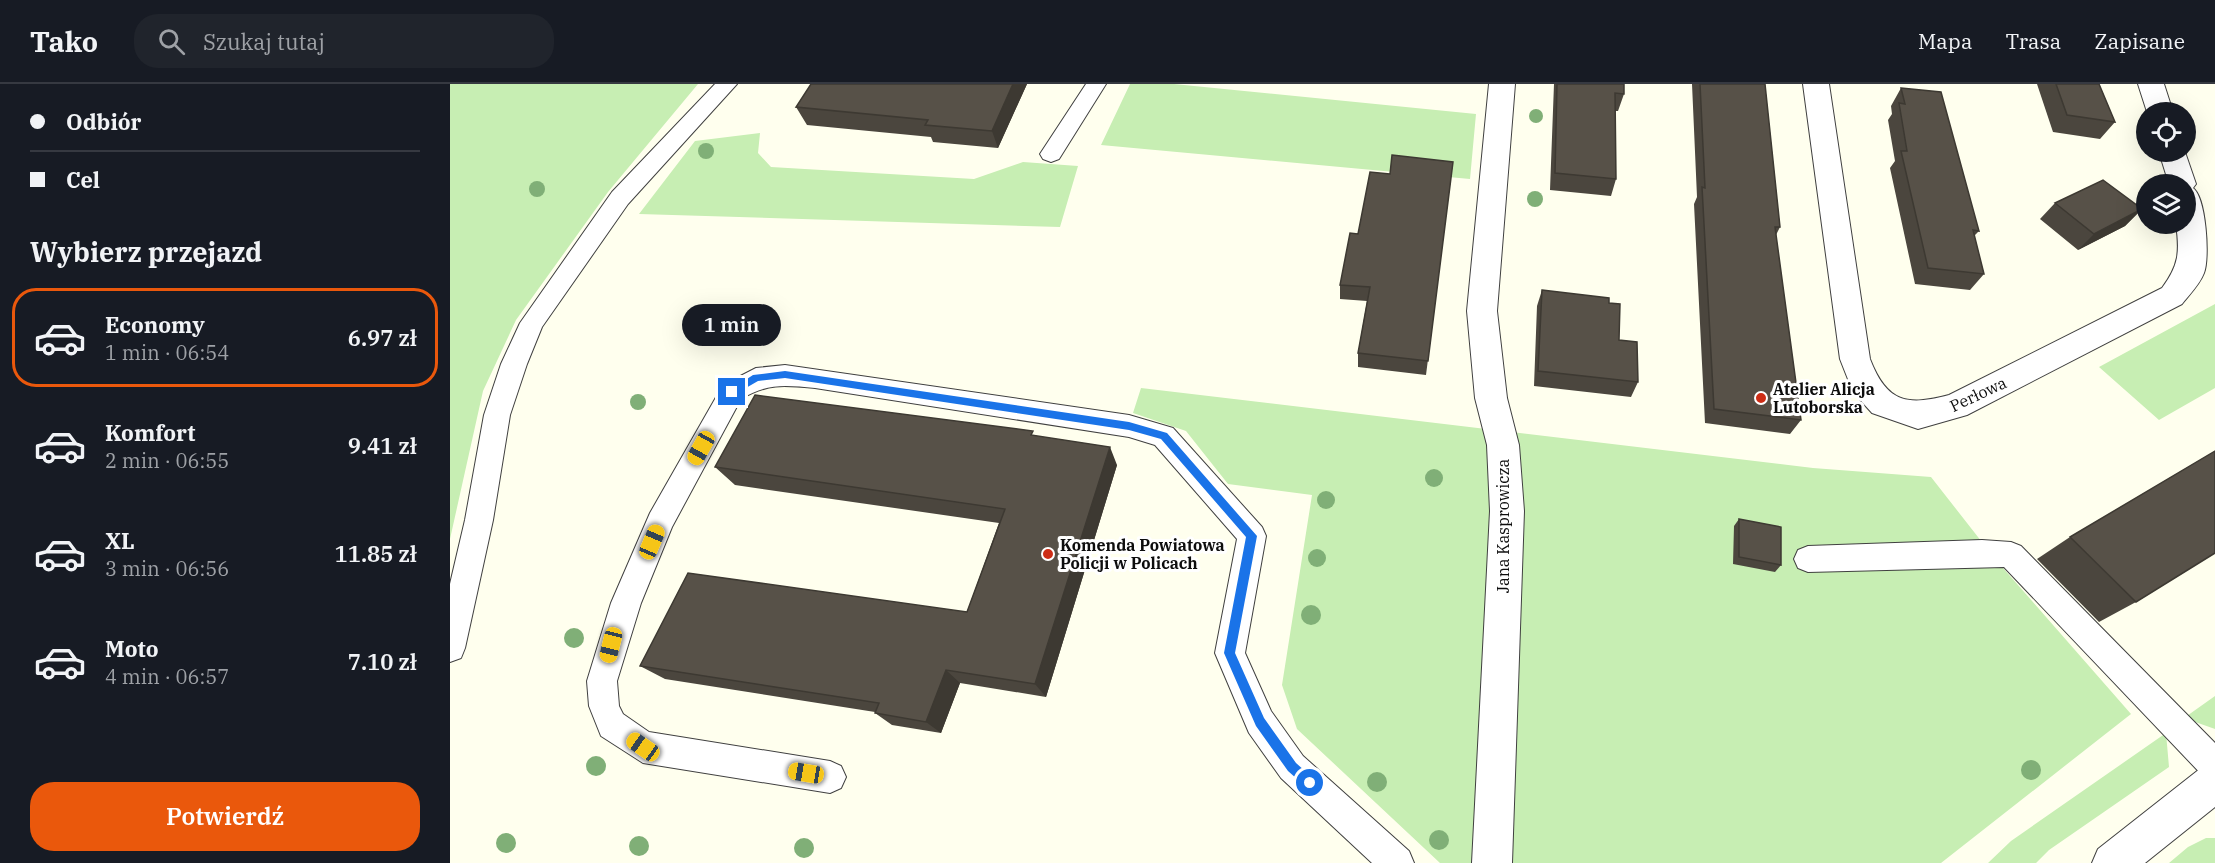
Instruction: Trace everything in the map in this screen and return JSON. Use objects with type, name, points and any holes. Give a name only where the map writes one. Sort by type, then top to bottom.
[{"type":"street","name":"Jana Kasprowicza","points":[[1492,863],[1507,511],[1503,446],[1491,398],[1482,310],[1502,84]]},
{"type":"street","name":"Perłowa","points":[[1816,84],[1855,359],[1864,383],[1883,404],[1918,416],[1956,406],[2172,296],[2190,272],[2193,244],[2192,234]]},
{"type":"street","points":[[2151,84],[2157,102]]},
{"type":"street","points":[[2112,863],[2215,782]]},
{"type":"lane","points":[[450,648],[479,520],[497,416],[514,364],[532,323],[620,198],[728,84]]},
{"type":"lane","points":[[1051,154],[1096,84]]},
{"type":"lane","points":[[830,777],[643,747],[612,725],[604,706],[602,681],[611,645],[660,522],[732,392],[756,378],[785,375],[814,378],[1129,426],[1164,436],[1252,536],[1230,653],[1260,722],[1292,767],[1397,863]]},
{"type":"lane","points":[[1808,559],[1982,553],[2011,555],[2215,766]]},
{"type":"green space","points":[[450,84],[698,84],[608,192],[516,320],[483,391],[450,539]]},
{"type":"green space","points":[[1130,84],[1174,84],[1476,114],[1470,179],[1101,145]]},
{"type":"green space","points":[[760,133],[758,153],[771,167],[974,179],[1023,162],[1078,166],[1060,227],[639,214],[695,141]]},
{"type":"green space","points":[[2215,304],[2215,388],[2159,420],[2099,367]]},
{"type":"green space","points":[[1141,388],[1813,468],[1931,477],[1996,560],[2131,714],[1941,863],[1440,863],[1297,729],[1282,685],[1312,495],[1228,484],[1186,431],[1133,413]]},
{"type":"green space","points":[[2215,696],[2215,729],[2184,718]]},
{"type":"green space","points":[[2166,733],[2169,767],[2049,850],[2036,863],[1988,863],[2011,841]]},
{"type":"green space","points":[[2206,838],[2215,838],[2215,863],[2169,863],[2188,847]]},
{"type":"building","points":[[811,84],[1013,84],[992,131],[925,125],[928,120],[796,107]]},
{"type":"building","points":[[1557,84],[1624,84],[1624,94],[1615,93],[1616,179],[1555,173]]},
{"type":"building","points":[[1700,84],[1765,84],[1780,227],[1775,227],[1801,420],[1714,409],[1702,187],[1705,188]]},
{"type":"building","points":[[2056,84],[2099,84],[2115,122],[2067,115]]},
{"type":"building","points":[[1901,88],[1941,92],[1979,231],[1973,230],[1984,274],[1928,268],[1901,151],[1907,151],[1899,103],[1905,104]]},
{"type":"building","points":[[1392,155],[1453,162],[1428,361],[1358,353],[1370,287],[1340,285],[1350,233],[1358,234],[1370,172],[1390,174]]},
{"type":"building","points":[[2103,180],[2136,205],[2136,212],[2094,234],[2055,203]]},
{"type":"building","points":[[1542,290],[1609,298],[1609,303],[1620,304],[1619,340],[1637,342],[1638,382],[1538,371]]},
{"type":"building","name":"Komenda Powiatowa Policji w Policach","points":[[755,395],[1033,431],[1031,435],[1110,447],[1035,684],[946,670],[926,722],[875,713],[879,703],[640,666],[688,573],[967,612],[1005,509],[715,467]]},
{"type":"building","points":[[2215,451],[2215,553],[2136,602],[2070,537]]},
{"type":"building","points":[[1739,519],[1781,527],[1781,565],[1739,557]]},
{"type":"place","name":"Atelier Alicja Lutoborska","points":[[1761,398]]},
{"type":"place","name":"Komenda Powiatowa Policji w Policach","points":[[1048,554]]},
{"type":"route","points":[[732,392],[756,378],[785,375],[1129,426],[1164,436],[1252,536],[1230,653],[1260,722],[1292,767],[1310,783]]}]
